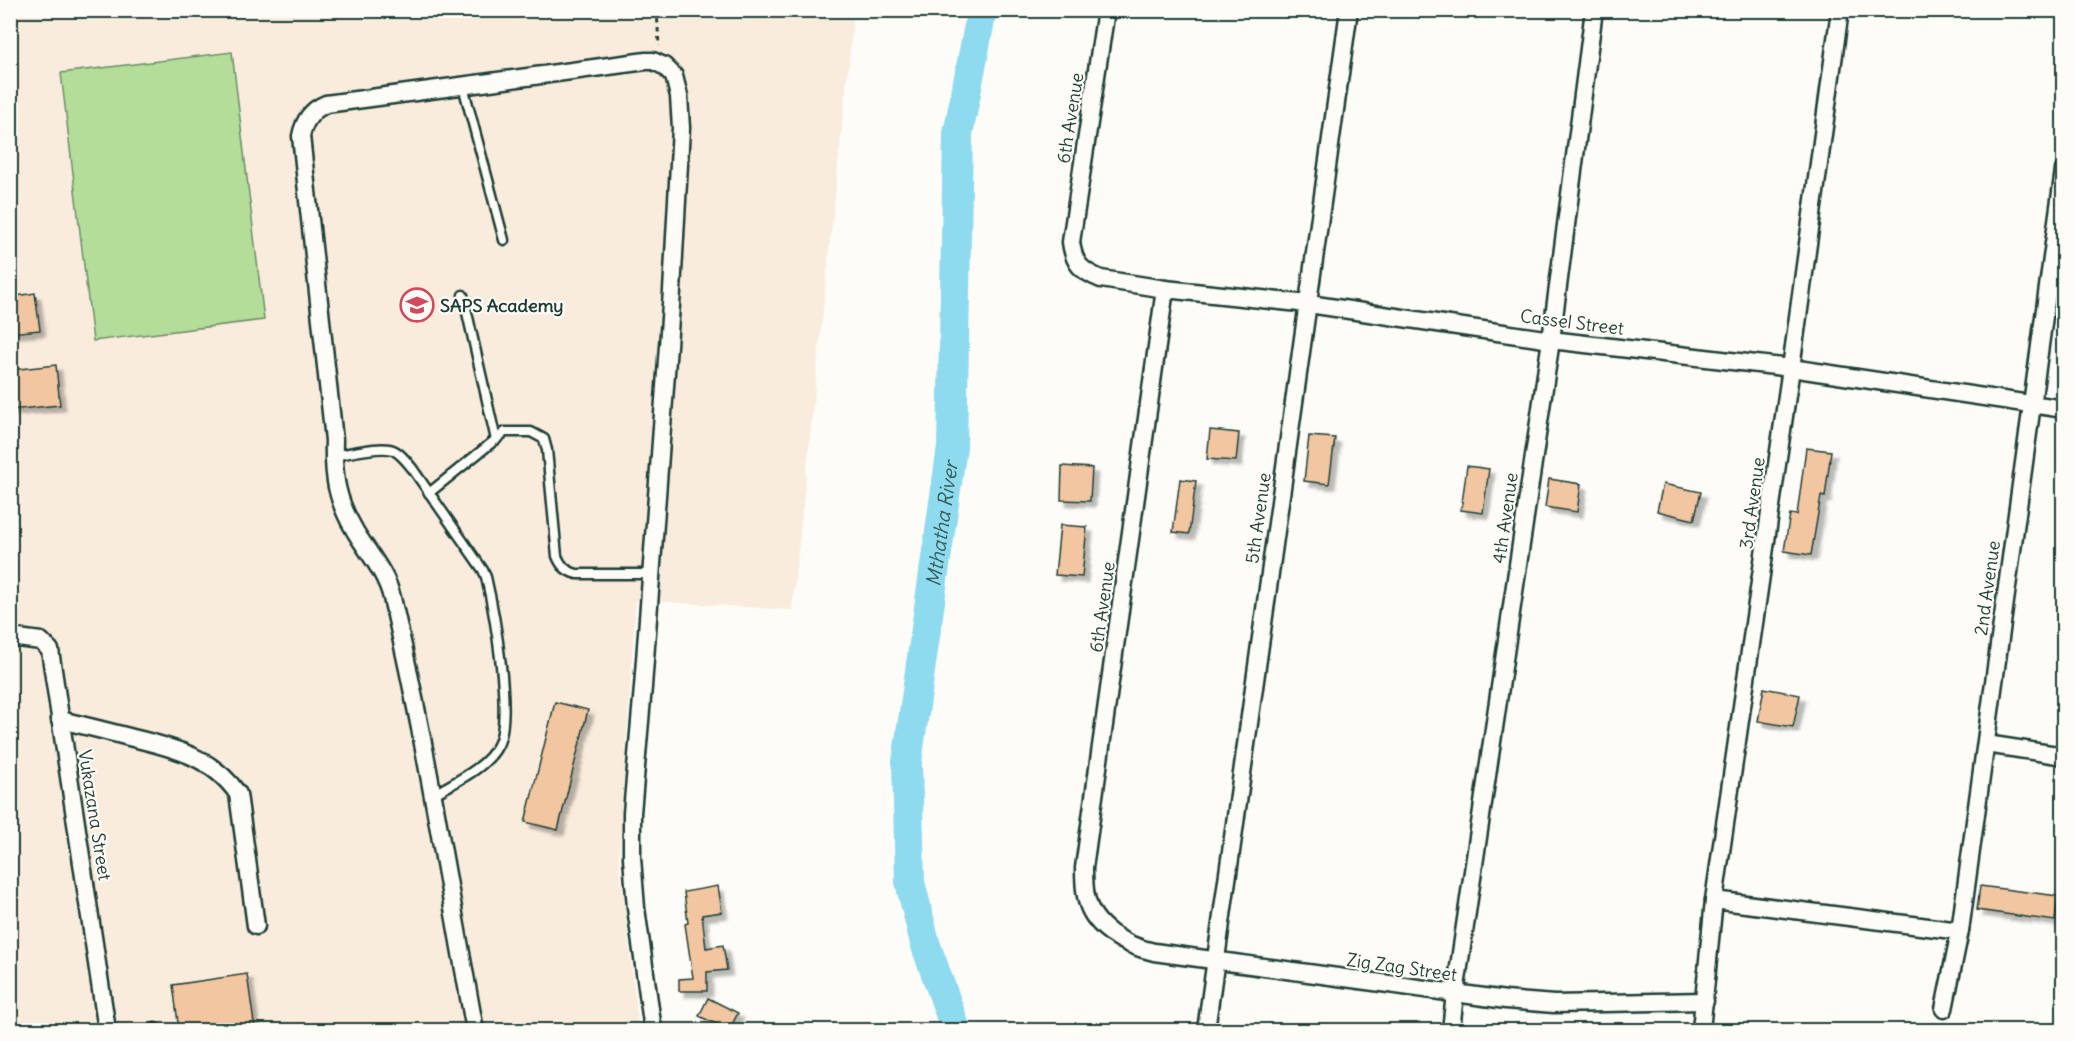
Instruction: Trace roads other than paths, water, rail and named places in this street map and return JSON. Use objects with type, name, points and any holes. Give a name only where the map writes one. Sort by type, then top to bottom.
[{"type":"street","name":"6th Avenue","points":[[1079,266],[1072,248],[1072,230],[1106,10]]},
{"type":"street","name":"5th Avenue","points":[[1206,1030],[1349,10]]},
{"type":"street","name":"4th Avenue","points":[[1451,1030],[1551,340],[1594,10]]},
{"type":"street","name":"3rd Avenue","points":[[1701,1030],[1714,900],[1840,10]]},
{"type":"street","points":[[475,1030],[433,795],[391,594],[383,574],[346,514],[333,474],[334,440],[300,146],[303,125],[314,111],[326,105],[646,61],[658,63],[669,69],[674,76],[679,96],[681,128],[672,291],[632,837],[636,908],[653,1030]]},
{"type":"street","name":"2nd Avenue","points":[[1944,1009],[1960,931],[2064,170]]},
{"type":"street","name":"Cassel Street","points":[[1079,266],[1092,276],[1101,279],[1165,289],[1308,304],[1551,340],[1791,368],[2064,409]]},
{"type":"street","name":"6th Avenue","points":[[1103,925],[1086,898],[1084,868],[1165,289]]},
{"type":"street","name":"Vukazana Street","points":[[10,637],[36,639],[47,644],[51,658],[107,1030]]},
{"type":"street","points":[[60,720],[174,748],[199,758],[229,781],[238,794],[256,926]]},
{"type":"street","points":[[1986,744],[2064,756]]},
{"type":"street","points":[[1714,900],[1960,931]]},
{"type":"street","name":"Zig Zag Street","points":[[1103,925],[1118,939],[1143,950],[1455,994],[1554,1004],[1705,1002]]},
{"type":"lane","points":[[463,86],[504,240]]},
{"type":"lane","points":[[463,295],[496,440]]},
{"type":"lane","points":[[429,493],[505,432],[531,432],[544,439],[547,450],[557,556],[564,568],[577,574],[651,574]]},
{"type":"lane","points":[[333,456],[384,448],[393,449],[412,468],[486,577],[504,694],[504,723],[498,746],[491,755],[477,767],[433,795]]},
{"type":"waterway","name":"Mthatha River","points":[[956,1030],[925,943],[910,882],[907,762],[952,447],[958,134],[982,10]]},
{"type":"place","name":"SAPS Academy","points":[[417,305]]}]
